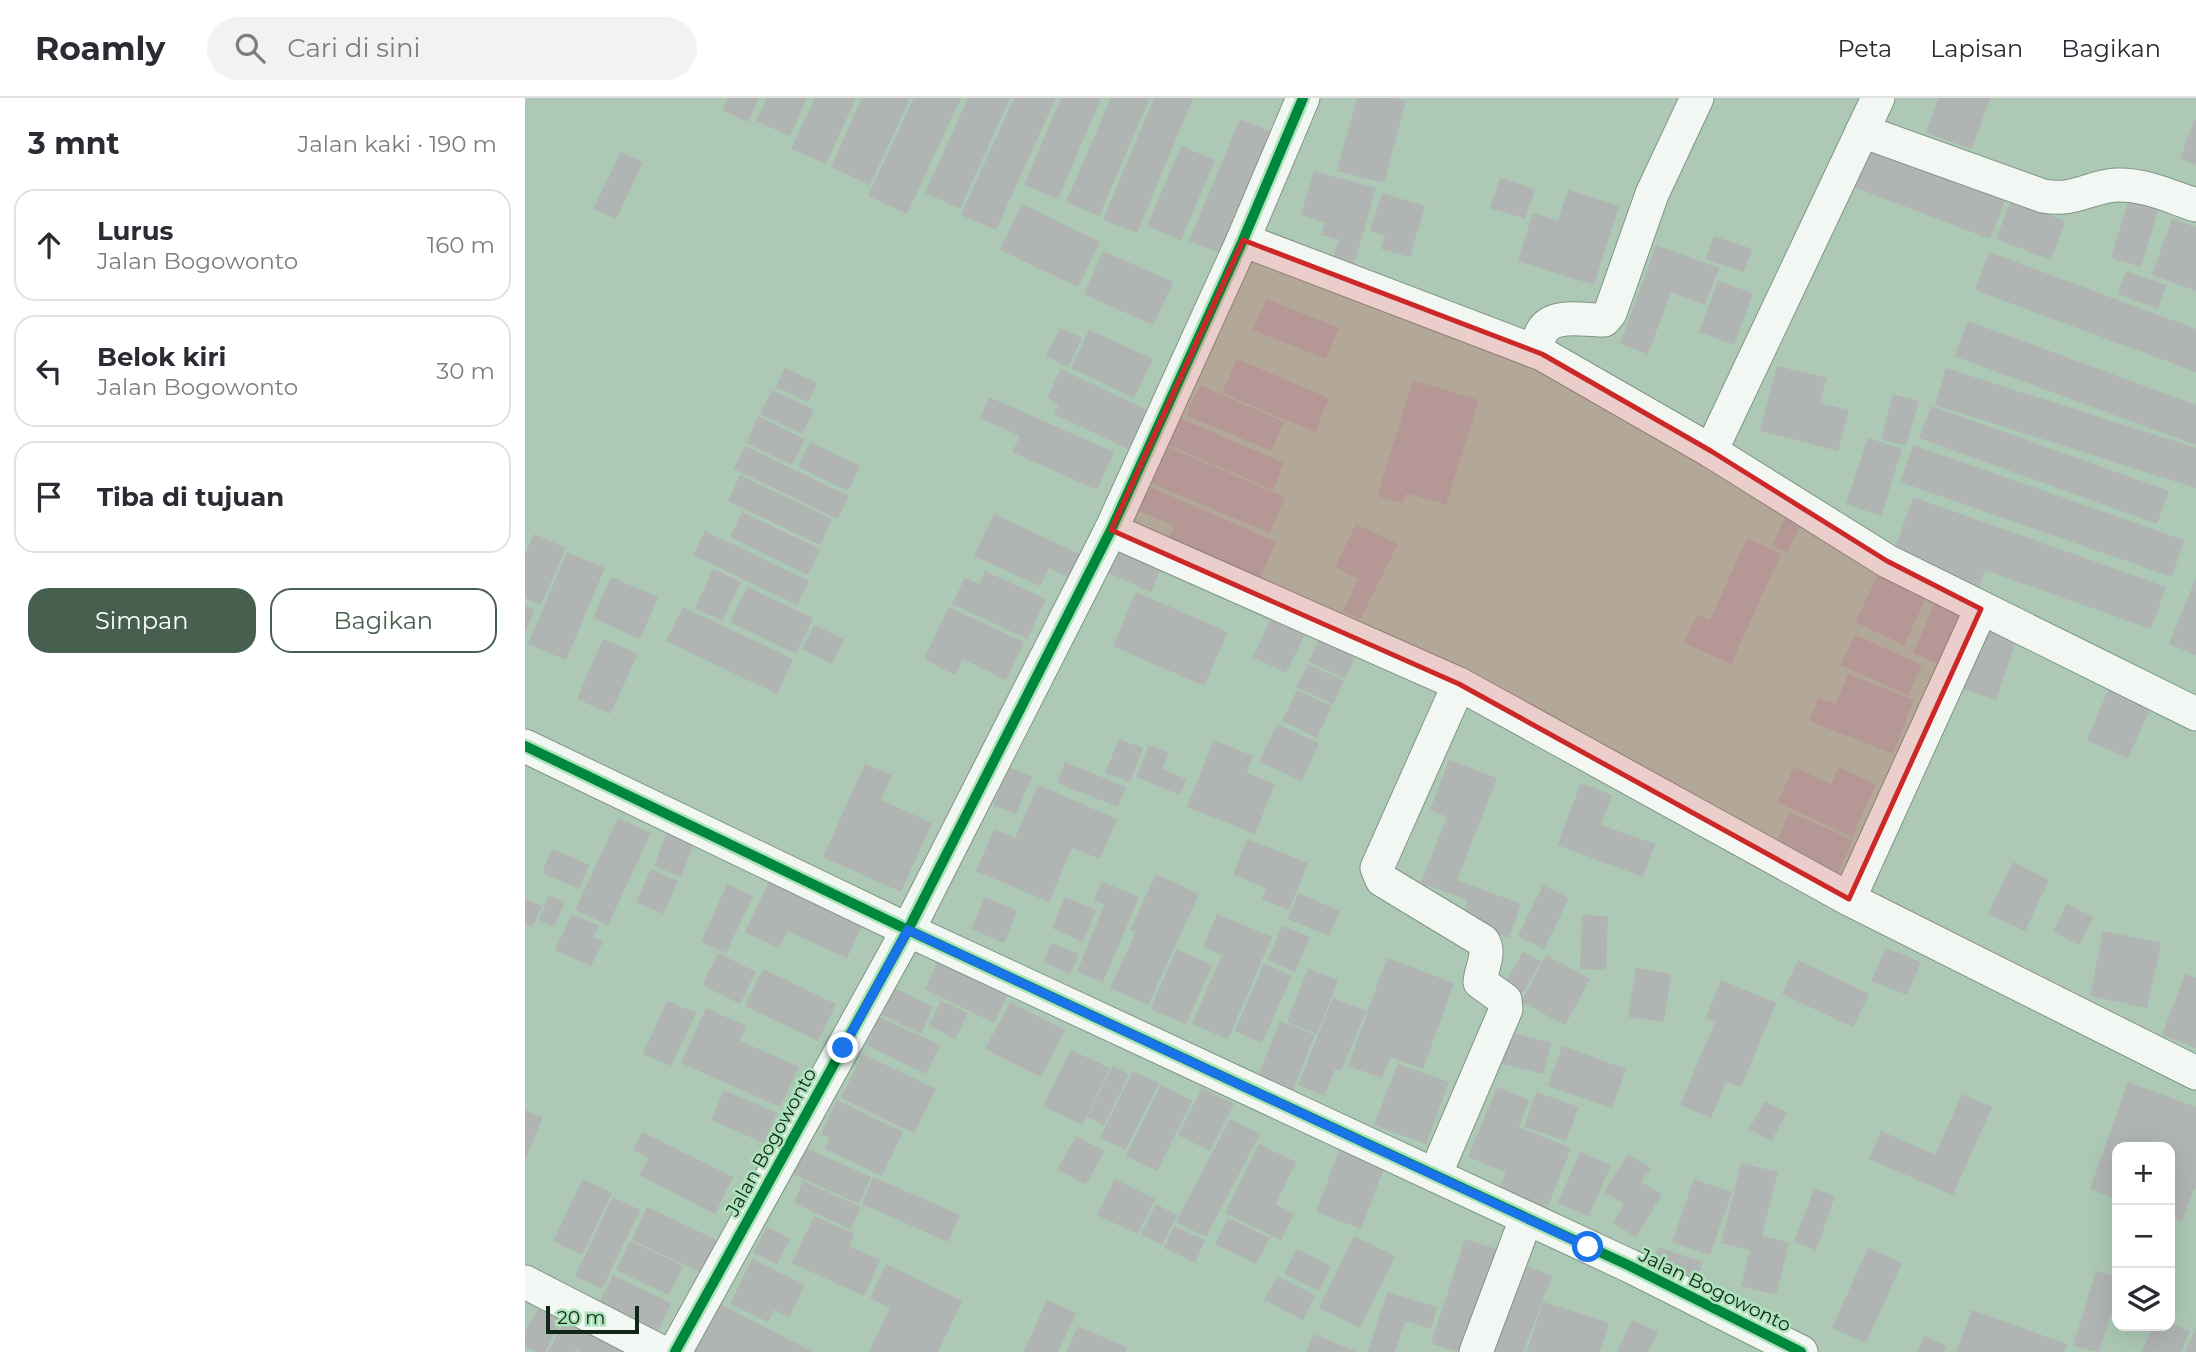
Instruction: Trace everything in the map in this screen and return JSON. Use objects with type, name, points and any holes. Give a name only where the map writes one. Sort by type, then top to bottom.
[{"type":"street","points":[[525,746],[908,930],[1111,530],[1243,240],[1303,98]]},
{"type":"street","points":[[1534,351],[1544,329],[1550,323],[1564,319],[1604,320],[1610,313],[1651,194],[1696,98]]},
{"type":"street","points":[[1711,450],[1878,98]]},
{"type":"street","points":[[1862,131],[2043,196],[2059,199],[2115,185],[2144,187],[2196,205]]},
{"type":"street","points":[[1243,240],[1534,351],[1711,450],[1887,561],[2196,714]]},
{"type":"street","points":[[1111,530],[1458,684],[1849,899],[2196,1073]]},
{"type":"street","points":[[1849,899],[1981,609]]},
{"type":"street","points":[[1435,1175],[1506,1009],[1505,1000],[1480,982],[1487,947],[1483,941],[1382,880],[1377,868],[1458,684]]},
{"type":"street","name":"Jalan Bogowonto","points":[[675,1352],[908,930],[1630,1266],[1801,1352]]},
{"type":"street","points":[[1476,1352],[1526,1219]]},
{"type":"street","points":[[525,1282],[661,1352]]},
{"type":"highlighted area","points":[[1243,240],[1542,354],[1711,451],[1887,561],[1981,609],[1849,899],[1459,684],[1111,530]]},
{"type":"building","points":[[728,98],[759,98],[748,122],[722,110]]},
{"type":"building","points":[[767,98],[807,98],[790,136],[756,121]]},
{"type":"building","points":[[815,98],[856,98],[826,164],[791,149]]},
{"type":"building","points":[[862,98],[910,98],[870,185],[831,167]]},
{"type":"building","points":[[914,98],[961,98],[907,214],[868,196]]},
{"type":"building","points":[[968,98],[1010,98],[960,209],[925,193]]},
{"type":"building","points":[[1014,98],[1056,98],[996,230],[961,215]]},
{"type":"building","points":[[1061,98],[1101,98],[1058,199],[1024,185]]},
{"type":"building","points":[[1111,98],[1150,98],[1099,216],[1066,202]]},
{"type":"building","points":[[1154,98],[1193,98],[1137,233],[1103,220]]},
{"type":"building","points":[[1357,98],[1393,98],[1406,101],[1384,183],[1337,171]]},
{"type":"building","points":[[1938,98],[1990,98],[1972,149],[1926,133]]},
{"type":"building","points":[[1240,119],[1276,134],[1225,255],[1189,241]]},
{"type":"building","points":[[2196,120],[2196,165],[2180,159]]},
{"type":"building","points":[[1868,142],[2007,196],[1990,239],[1851,186]]},
{"type":"building","points":[[1181,146],[1215,160],[1181,240],[1147,226]]},
{"type":"building","points":[[621,152],[643,162],[616,219],[593,209]]},
{"type":"building","points":[[1314,171],[1376,188],[1353,268],[1332,262],[1339,240],[1321,235],[1325,222],[1301,215]]},
{"type":"building","points":[[1500,178],[1535,189],[1525,219],[1490,208]]},
{"type":"building","points":[[1568,190],[1619,206],[1594,285],[1518,261],[1533,213],[1558,221]]},
{"type":"building","points":[[2131,191],[2161,200],[2141,267],[2111,258]]},
{"type":"building","points":[[1382,193],[1425,206],[1410,257],[1381,249],[1385,235],[1370,231]]},
{"type":"building","points":[[2011,200],[2065,221],[2051,260],[1996,239]]},
{"type":"building","points":[[1022,204],[1100,242],[1078,287],[1000,250]]},
{"type":"building","points":[[2172,219],[2196,227],[2196,291],[2152,275]]},
{"type":"building","points":[[1714,236],[1752,249],[1744,272],[1706,259]]},
{"type":"building","points":[[1656,245],[1719,268],[1705,305],[1671,292],[1648,354],[1620,344]]},
{"type":"building","points":[[1103,251],[1173,282],[1153,325],[1084,294]]},
{"type":"building","points":[[1989,252],[2196,329],[2196,372],[1975,290]]},
{"type":"building","points":[[2126,271],[2166,285],[2158,309],[2118,294]]},
{"type":"building","points":[[1718,281],[1753,293],[1734,345],[1699,332]]},
{"type":"building","points":[[1266,299],[1339,328],[1326,359],[1253,330]]},
{"type":"building","points":[[1968,321],[2196,405],[2196,445],[1954,356]]},
{"type":"building","points":[[1060,328],[1082,338],[1068,367],[1046,356]]},
{"type":"building","points":[[1089,330],[1153,359],[1134,398],[1071,368]]},
{"type":"building","points":[[1237,359],[1329,398],[1315,432],[1222,393]]},
{"type":"building","points":[[1777,366],[1827,378],[1820,403],[1849,410],[1838,451],[1760,431]]},
{"type":"building","points":[[785,368],[817,383],[808,402],[776,387]]},
{"type":"building","points":[[1946,368],[2196,448],[2196,488],[1935,405]]},
{"type":"building","points":[[1061,369],[1147,410],[1128,449],[1054,414],[1059,404],[1047,398]]},
{"type":"building","points":[[1413,380],[1479,400],[1446,505],[1407,493],[1403,504],[1377,496]]},
{"type":"building","points":[[1200,385],[1284,422],[1271,451],[1186,415]]},
{"type":"building","points":[[772,390],[814,410],[802,434],[760,414]]},
{"type":"building","points":[[1893,394],[1919,401],[1906,446],[1881,439]]},
{"type":"building","points":[[989,397],[1114,452],[1097,490],[1012,452],[1020,436],[980,418]]},
{"type":"building","points":[[1931,406],[2169,491],[2157,524],[1919,438]]},
{"type":"building","points":[[758,416],[805,439],[792,465],[746,443]]},
{"type":"building","points":[[1179,418],[1284,463],[1273,490],[1168,445]]},
{"type":"building","points":[[1868,438],[1902,449],[1881,516],[1846,504]]},
{"type":"building","points":[[810,442],[860,466],[848,491],[798,467]]},
{"type":"building","points":[[1913,445],[2184,540],[2172,577],[1900,482]]},
{"type":"building","points":[[745,446],[849,496],[838,519],[734,469]]},
{"type":"building","points":[[1166,446],[1285,497],[1270,533],[1150,483]]},
{"type":"building","points":[[740,475],[832,519],[820,545],[728,501]]},
{"type":"building","points":[[1146,485],[1276,542],[1258,582],[1167,543],[1174,526],[1135,509]]},
{"type":"building","points":[[1913,497],[2166,587],[2151,629],[1985,570],[1979,588],[1892,557]]},
{"type":"building","points":[[742,512],[820,549],[808,575],[730,537]]},
{"type":"building","points":[[1787,512],[1803,519],[1787,553],[1772,546]]},
{"type":"building","points":[[994,514],[1081,555],[1070,578],[1049,568],[1040,586],[974,556]]},
{"type":"building","points":[[1356,524],[1398,544],[1360,620],[1343,611],[1358,579],[1335,567]]},
{"type":"building","points":[[705,531],[809,581],[797,605],[693,555]]},
{"type":"building","points":[[534,534],[566,548],[541,605],[525,598],[525,554]]},
{"type":"building","points":[[1747,538],[1781,554],[1731,664],[1684,643],[1697,615],[1710,620]]},
{"type":"building","points":[[1121,545],[1163,564],[1151,592],[1108,573]]},
{"type":"building","points":[[567,552],[605,568],[566,660],[528,644]]},
{"type":"building","points":[[713,569],[741,582],[722,621],[695,608]]},
{"type":"building","points":[[985,571],[1046,599],[1027,639],[952,604],[965,578],[979,584]]},
{"type":"building","points":[[1878,575],[1927,597],[1904,645],[1855,622]]},
{"type":"building","points":[[611,577],[658,597],[640,639],[593,618]]},
{"type":"building","points":[[2196,578],[2196,655],[2169,644]]},
{"type":"building","points":[[747,587],[813,618],[796,654],[730,622]]},
{"type":"building","points":[[1136,592],[1228,632],[1204,686],[1113,646]]},
{"type":"building","points":[[1937,598],[1966,611],[1942,666],[1913,653]]},
{"type":"building","points":[[525,606],[535,610],[525,632]]},
{"type":"building","points":[[683,607],[793,659],[777,694],[666,641]]},
{"type":"building","points":[[949,607],[1024,642],[1006,680],[963,659],[955,675],[924,659]]},
{"type":"building","points":[[1274,612],[1308,628],[1286,673],[1253,657]]},
{"type":"building","points":[[814,625],[844,639],[832,664],[802,649]]},
{"type":"building","points":[[1981,626],[2017,638],[1996,700],[1960,688]]},
{"type":"building","points":[[1855,635],[1922,665],[1908,695],[1840,665]]},
{"type":"building","points":[[1321,636],[1357,653],[1345,679],[1308,661]]},
{"type":"building","points":[[603,639],[638,654],[610,714],[577,699]]},
{"type":"building","points":[[1308,664],[1344,681],[1333,704],[1296,687]]},
{"type":"building","points":[[1848,674],[1914,700],[1893,754],[1809,721],[1818,698],[1836,704]]},
{"type":"building","points":[[2109,688],[2151,707],[2128,758],[2087,740]]},
{"type":"building","points":[[1297,690],[1332,706],[1317,738],[1282,721]]},
{"type":"building","points":[[1277,724],[1319,743],[1302,781],[1259,762]]},
{"type":"building","points":[[1119,739],[1143,748],[1130,782],[1105,773]]},
{"type":"building","points":[[1214,740],[1253,756],[1247,773],[1275,784],[1255,834],[1187,807]]},
{"type":"building","points":[[1149,745],[1169,753],[1162,769],[1186,779],[1180,795],[1136,777]]},
{"type":"building","points":[[1449,760],[1497,778],[1457,880],[1521,904],[1509,938],[1460,919],[1468,900],[1421,883],[1447,817],[1430,810]]},
{"type":"building","points":[[1065,762],[1126,787],[1118,807],[1057,783]]},
{"type":"building","points":[[865,764],[892,775],[881,800],[932,823],[901,892],[823,857]]},
{"type":"building","points":[[1009,767],[1032,777],[1016,814],[993,805]]},
{"type":"building","points":[[1794,767],[1831,784],[1839,767],[1876,785],[1852,837],[1777,802]]},
{"type":"building","points":[[1581,783],[1612,795],[1601,825],[1655,844],[1643,877],[1557,845]]},
{"type":"building","points":[[1038,785],[1117,819],[1100,859],[1072,848],[1049,902],[976,871],[994,829],[1015,838]]},
{"type":"building","points":[[1789,812],[1853,840],[1837,876],[1774,849]]},
{"type":"building","points":[[618,818],[651,833],[608,925],[575,910]]},
{"type":"building","points":[[667,832],[694,843],[681,877],[654,866]]},
{"type":"building","points":[[1247,839],[1308,863],[1289,910],[1262,899],[1266,888],[1233,875]]},
{"type":"building","points":[[552,849],[589,865],[579,889],[542,873]]},
{"type":"building","points":[[2013,862],[2049,880],[2025,931],[1988,914]]},
{"type":"building","points":[[651,869],[678,881],[663,914],[636,902]]},
{"type":"building","points":[[1156,874],[1199,894],[1148,1005],[1110,988],[1136,932],[1130,930]]},
{"type":"building","points":[[770,879],[864,922],[847,958],[787,931],[779,948],[745,932]]},
{"type":"building","points":[[1102,882],[1139,897],[1103,982],[1077,972],[1104,905],[1094,900]]},
{"type":"building","points":[[727,884],[753,896],[726,953],[701,942]]},
{"type":"building","points":[[1543,885],[1569,898],[1544,949],[1518,936]]},
{"type":"building","points":[[1298,893],[1340,911],[1329,936],[1288,919]]},
{"type":"building","points":[[549,895],[565,902],[554,927],[539,920]]},
{"type":"building","points":[[985,897],[1017,911],[1004,943],[971,929]]},
{"type":"building","points":[[1065,897],[1096,910],[1083,942],[1052,928]]},
{"type":"building","points":[[525,899],[542,906],[532,927],[525,924]]},
{"type":"building","points":[[2067,904],[2094,917],[2079,945],[2053,932]]},
{"type":"building","points":[[572,914],[599,926],[593,937],[603,942],[591,966],[555,950]]},
{"type":"building","points":[[1217,914],[1272,937],[1228,1039],[1192,1024],[1222,955],[1203,947]]},
{"type":"building","points":[[1582,915],[1608,916],[1606,970],[1580,969]]},
{"type":"building","points":[[1282,926],[1310,937],[1295,972],[1268,960]]},
{"type":"building","points":[[2103,931],[2161,943],[2147,1008],[2090,996]]},
{"type":"building","points":[[1052,943],[1079,954],[1070,974],[1043,962]]},
{"type":"building","points":[[1886,948],[1921,962],[1907,995],[1871,981]]},
{"type":"building","points":[[1177,949],[1212,965],[1186,1024],[1150,1009]]},
{"type":"building","points":[[1523,952],[1541,962],[1519,999],[1501,989]]},
{"type":"building","points":[[718,953],[756,972],[740,1004],[702,985]]},
{"type":"building","points":[[1546,955],[1590,979],[1565,1025],[1521,1002]]},
{"type":"building","points":[[940,957],[1010,991],[994,1023],[925,989]]},
{"type":"building","points":[[1387,958],[1454,983],[1423,1069],[1390,1057],[1382,1078],[1348,1066]]},
{"type":"building","points":[[1798,960],[1869,994],[1853,1027],[1782,994]]},
{"type":"building","points":[[1264,963],[1292,976],[1262,1043],[1235,1031]]},
{"type":"building","points":[[1636,968],[1671,974],[1664,1022],[1628,1017]]},
{"type":"building","points":[[763,969],[836,1004],[818,1041],[745,1006]]},
{"type":"building","points":[[1308,969],[1338,980],[1317,1034],[1287,1022]]},
{"type":"building","points":[[2185,974],[2196,978],[2196,1048],[2162,1035]]},
{"type":"building","points":[[1721,980],[1776,1003],[1741,1087],[1726,1082],[1711,1118],[1680,1105],[1715,1022],[1706,1018]]},
{"type":"building","points":[[894,988],[933,1007],[921,1034],[882,1015]]},
{"type":"building","points":[[1333,998],[1366,1011],[1341,1071],[1335,1069],[1325,1096],[1298,1085]]},
{"type":"building","points":[[667,1001],[696,1013],[671,1066],[643,1054]]},
{"type":"building","points":[[941,1001],[968,1013],[955,1039],[929,1025]]},
{"type":"building","points":[[1010,1002],[1065,1030],[1041,1077],[985,1049]]},
{"type":"building","points":[[706,1008],[746,1026],[740,1041],[799,1067],[780,1107],[681,1063]]},
{"type":"building","points":[[880,1017],[940,1045],[926,1074],[866,1045]]},
{"type":"building","points":[[1280,1021],[1315,1035],[1292,1092],[1257,1078]]},
{"type":"building","points":[[1506,1031],[1551,1043],[1543,1074],[1498,1063]]},
{"type":"building","points":[[1562,1046],[1626,1069],[1612,1108],[1548,1086]]},
{"type":"building","points":[[1071,1050],[1110,1068],[1082,1125],[1043,1106]]},
{"type":"building","points":[[863,1054],[936,1089],[914,1133],[841,1098]]},
{"type":"building","points":[[1398,1064],[1449,1082],[1426,1144],[1374,1125]]},
{"type":"building","points":[[1113,1066],[1129,1074],[1104,1125],[1087,1117]]},
{"type":"building","points":[[1133,1071],[1159,1083],[1125,1150],[1100,1138]]},
{"type":"building","points":[[2128,1082],[2196,1107],[2196,1189],[2194,1188],[2182,1222],[2175,1219],[2175,1142],[2112,1142],[2112,1197],[2090,1189]]},
{"type":"building","points":[[1161,1085],[1192,1101],[1157,1171],[1126,1156]]},
{"type":"building","points":[[1497,1087],[1529,1100],[1519,1127],[1571,1148],[1544,1216],[1496,1197],[1506,1172],[1468,1157]]},
{"type":"building","points":[[1202,1088],[1234,1104],[1210,1151],[1178,1135]]},
{"type":"building","points":[[724,1090],[777,1113],[764,1143],[711,1120]]},
{"type":"building","points":[[1536,1092],[1579,1107],[1566,1141],[1524,1127]]},
{"type":"building","points":[[1962,1094],[1992,1107],[1953,1195],[1869,1159],[1881,1131],[1935,1155]]},
{"type":"building","points":[[837,1100],[903,1132],[882,1176],[825,1149],[830,1138],[821,1134]]},
{"type":"building","points":[[1765,1101],[1787,1113],[1771,1141],[1749,1129]]},
{"type":"building","points":[[525,1110],[543,1117],[525,1159]]},
{"type":"building","points":[[1230,1119],[1260,1134],[1206,1237],[1176,1222]]},
{"type":"building","points":[[642,1132],[733,1177],[715,1214],[639,1175],[649,1158],[633,1150]]},
{"type":"building","points":[[1076,1136],[1104,1151],[1086,1185],[1057,1169]]},
{"type":"building","points":[[1259,1144],[1296,1162],[1276,1204],[1294,1214],[1281,1240],[1225,1213]]},
{"type":"building","points":[[803,1147],[871,1177],[859,1204],[791,1173]]},
{"type":"building","points":[[1340,1148],[1385,1165],[1361,1229],[1316,1212]]},
{"type":"building","points":[[1580,1152],[1611,1165],[1589,1216],[1558,1203]]},
{"type":"building","points":[[1628,1154],[1651,1168],[1641,1182],[1662,1194],[1636,1237],[1613,1223],[1624,1204],[1604,1192]]},
{"type":"building","points":[[1741,1163],[1778,1172],[1762,1236],[1789,1242],[1776,1295],[1741,1286],[1750,1250],[1721,1243]]},
{"type":"building","points":[[873,1177],[960,1215],[948,1242],[862,1204]]},
{"type":"building","points":[[583,1179],[612,1193],[582,1255],[553,1241]]},
{"type":"building","points":[[1115,1179],[1155,1199],[1137,1234],[1097,1215]]},
{"type":"building","points":[[1694,1179],[1732,1192],[1710,1255],[1672,1242]]},
{"type":"building","points":[[803,1181],[861,1207],[851,1229],[794,1203]]},
{"type":"building","points":[[1814,1189],[1835,1196],[1816,1250],[1794,1242]]},
{"type":"building","points":[[613,1197],[640,1210],[602,1289],[575,1276]]},
{"type":"building","points":[[1156,1204],[1177,1215],[1162,1245],[1141,1234]]},
{"type":"building","points":[[647,1207],[721,1242],[706,1275],[632,1240]]},
{"type":"building","points":[[814,1216],[854,1234],[849,1246],[880,1260],[864,1296],[792,1263]]},
{"type":"building","points":[[1228,1218],[1270,1238],[1256,1264],[1215,1244]]},
{"type":"building","points":[[1174,1226],[1205,1240],[1195,1263],[1164,1248]]},
{"type":"building","points":[[767,1227],[790,1239],[777,1264],[753,1252]]},
{"type":"building","points":[[1354,1236],[1395,1256],[1360,1328],[1319,1308]]},
{"type":"building","points":[[1465,1239],[1503,1251],[1471,1352],[1459,1352],[1431,1344]]},
{"type":"building","points":[[630,1241],[683,1266],[669,1295],[616,1270]]},
{"type":"building","points":[[1658,1247],[1703,1262],[1694,1288],[1649,1273]]},
{"type":"building","points":[[1868,1248],[1902,1263],[1866,1343],[1832,1328]]},
{"type":"building","points":[[1297,1249],[1331,1266],[1319,1291],[1284,1274]]},
{"type":"building","points":[[752,1259],[805,1285],[789,1317],[774,1310],[768,1322],[730,1304]]},
{"type":"building","points":[[1514,1261],[1552,1276],[1523,1352],[1479,1352]]},
{"type":"building","points":[[886,1264],[962,1301],[938,1352],[869,1352],[890,1308],[870,1298]]},
{"type":"building","points":[[2096,1271],[2112,1276],[2112,1309],[2099,1352],[2073,1346]]},
{"type":"building","points":[[613,1275],[671,1303],[657,1333],[598,1305]]},
{"type":"building","points":[[1277,1276],[1315,1295],[1303,1320],[1264,1300]]},
{"type":"building","points":[[1387,1292],[1437,1307],[1431,1329],[1405,1321],[1395,1352],[1368,1352]]},
{"type":"building","points":[[1047,1300],[1076,1313],[1058,1352],[1024,1351]]},
{"type":"building","points":[[1543,1302],[1609,1323],[1600,1352],[1527,1352]]},
{"type":"building","points":[[720,1304],[813,1352],[695,1352]]},
{"type":"building","points":[[538,1309],[561,1321],[545,1352],[536,1352],[525,1346],[525,1332]]},
{"type":"building","points":[[1972,1310],[2067,1344],[2064,1352],[1956,1352]]},
{"type":"building","points":[[569,1313],[645,1352],[581,1352],[576,1349],[575,1352],[548,1352]]},
{"type":"building","points":[[1632,1320],[1658,1332],[1648,1352],[1617,1352]]},
{"type":"building","points":[[2175,1325],[2190,1331],[2181,1352],[2142,1352],[2151,1331],[2175,1331]]},
{"type":"building","points":[[1078,1326],[1127,1348],[1125,1352],[1066,1352]]},
{"type":"building","points":[[2196,1328],[2196,1352],[2185,1352]]},
{"type":"building","points":[[1314,1334],[1357,1352],[1306,1352]]},
{"type":"building","points":[[1925,1336],[1947,1346],[1944,1352],[1917,1352]]},
{"type":"cycle path","points":[[675,1352],[908,930],[1111,530],[1243,240],[1303,98]]},
{"type":"cycle path","points":[[525,746],[908,930],[1630,1266],[1801,1352]]},
{"type":"route","points":[[843,1048],[908,930],[1588,1247]]}]
